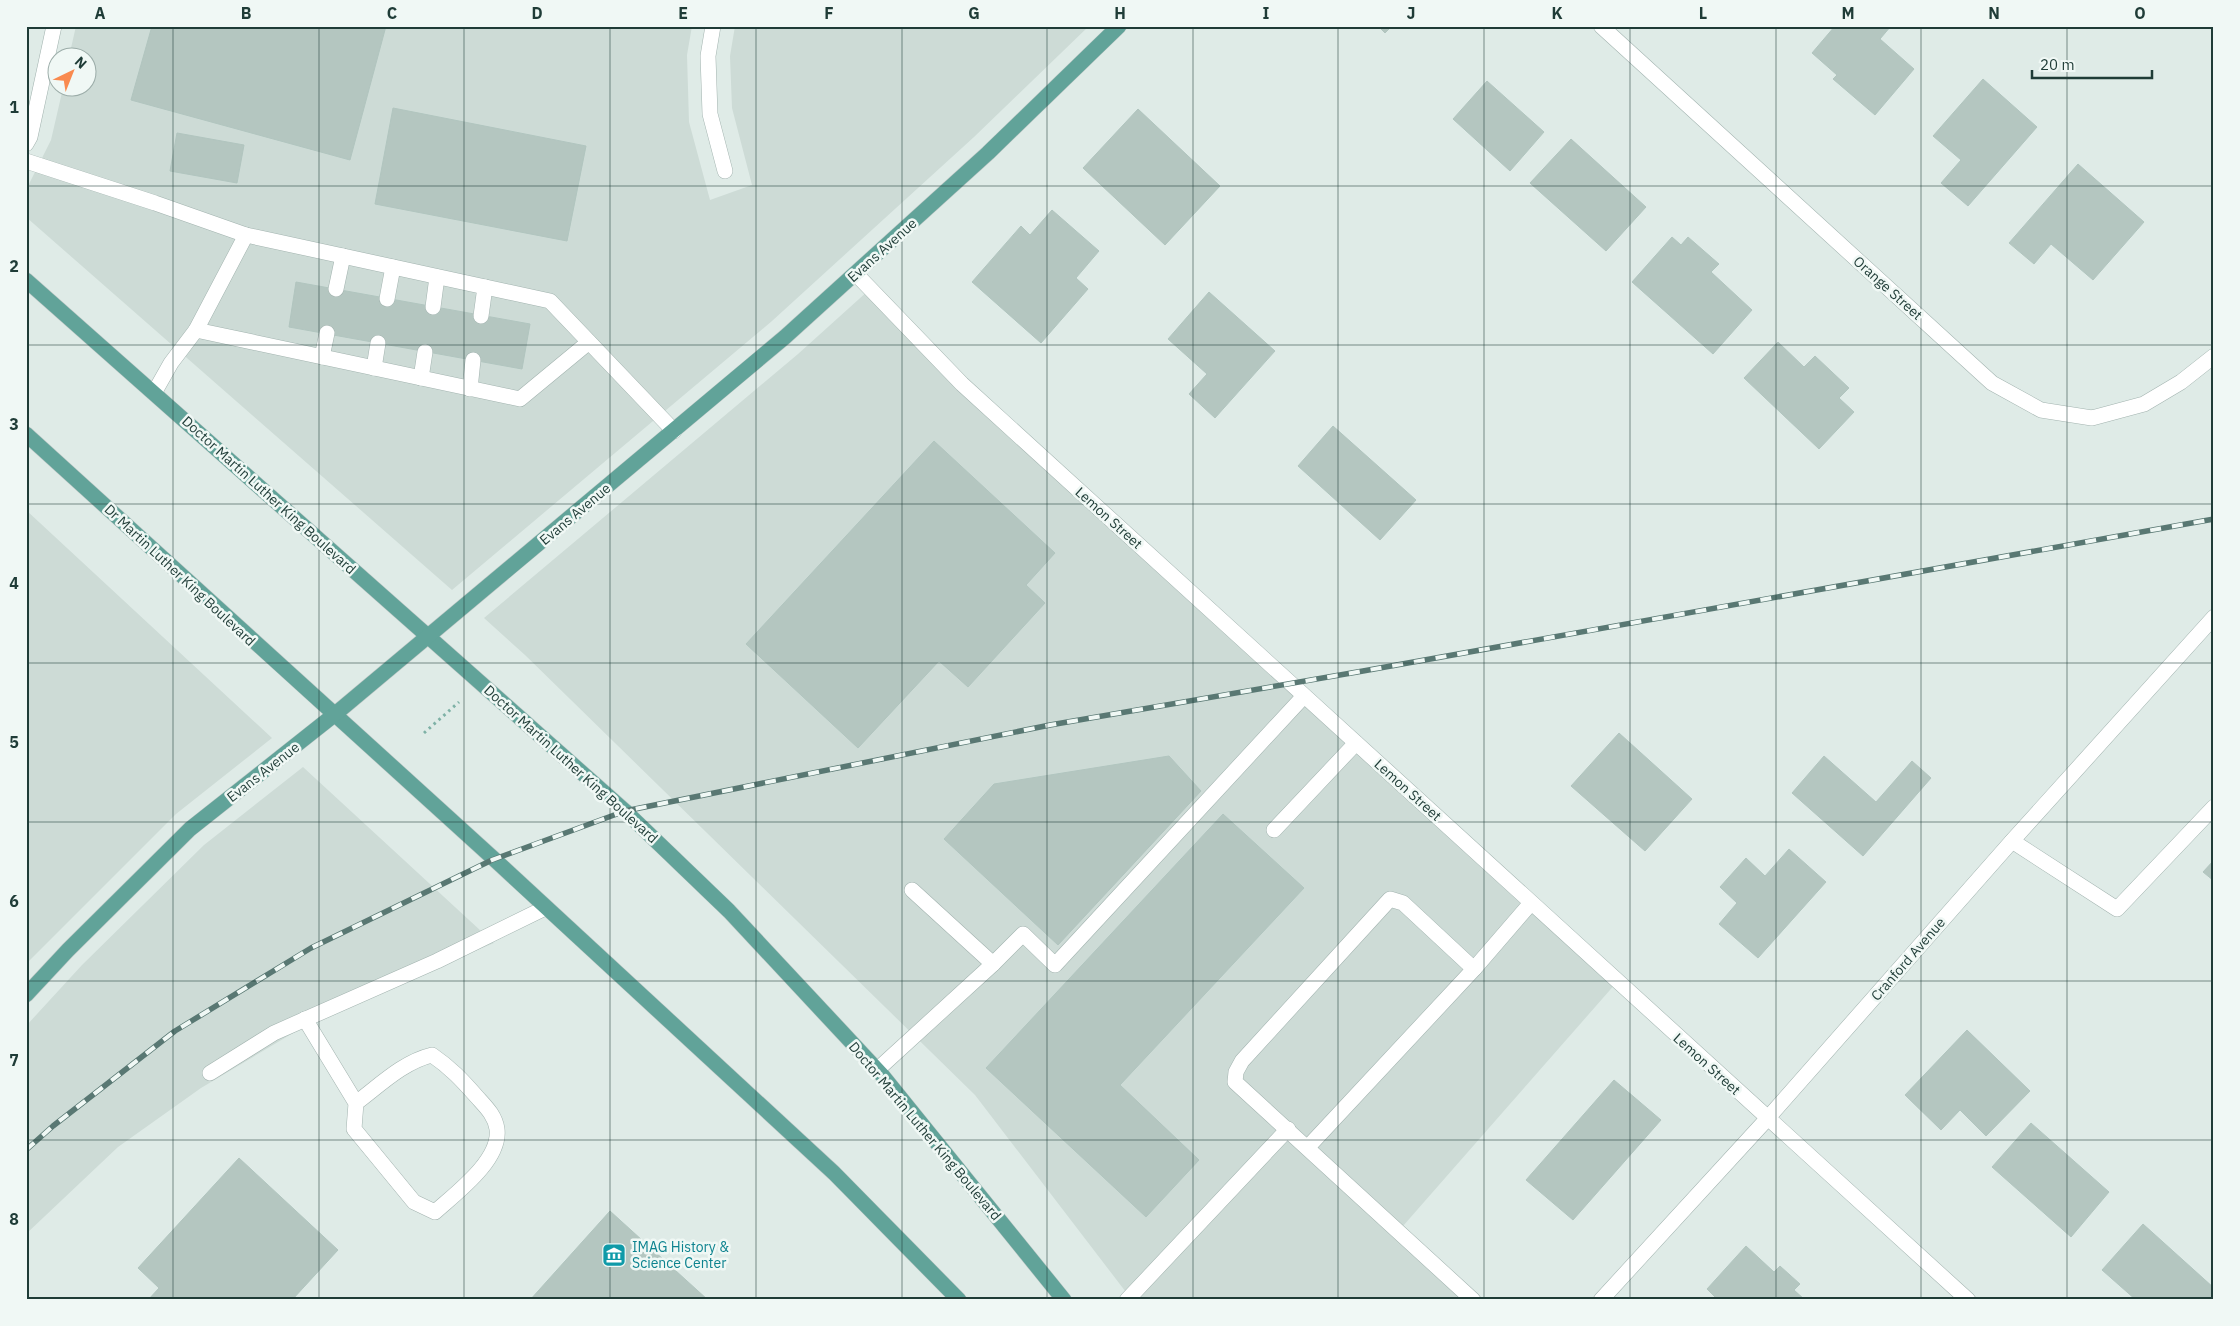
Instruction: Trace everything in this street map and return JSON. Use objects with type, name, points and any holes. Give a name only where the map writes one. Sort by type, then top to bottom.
[{"type":"main road","name":"Evans Avenue","points":[[26,995],[68,950],[190,829],[334,715],[785,337],[988,153],[1119,26]]},
{"type":"main road","name":"Doctor Martin Luther King Boulevard","points":[[26,280],[625,811],[722,904],[877,1070],[1064,1300]]},
{"type":"main road","name":"Dr Martin Luther King Boulevard","points":[[26,434],[334,715]]},
{"type":"main road","points":[[334,715],[834,1173],[959,1300]]},
{"type":"street","points":[[26,144],[30,138],[54,26]]},
{"type":"street","points":[[713,26],[708,56],[710,114],[726,171]]},
{"type":"street","name":"Orange Street","points":[[1601,26],[1992,383],[2041,410],[2092,418],[2144,404],[2181,382],[2214,356]]},
{"type":"street","points":[[26,162],[155,203],[246,235],[550,301],[674,430]]},
{"type":"street","points":[[154,393],[171,363],[196,330],[246,235]]},
{"type":"street","points":[[336,289],[343,256]]},
{"type":"street","points":[[387,299],[393,267]]},
{"type":"street","name":"Lemon Street","points":[[856,274],[962,384],[1968,1300]]},
{"type":"street","points":[[433,307],[437,277]]},
{"type":"street","points":[[481,316],[485,287]]},
{"type":"street","points":[[196,330],[520,399],[589,342]]},
{"type":"street","points":[[322,357],[327,334]]},
{"type":"street","points":[[374,368],[378,343]]},
{"type":"street","points":[[421,378],[425,352]]},
{"type":"street","points":[[470,389],[473,360]]},
{"type":"street","name":"Cranford Avenue","points":[[1601,1300],[1767,1119],[2012,841],[2214,617]]},
{"type":"street","points":[[877,1070],[993,964],[1023,934],[1055,965],[1304,696]]},
{"type":"street","points":[[1274,830],[1356,743]]},
{"type":"street","points":[[2012,841],[2117,909],[2214,807]]},
{"type":"street","points":[[912,890],[993,964]]},
{"type":"street","points":[[1473,1300],[1235,1082],[1236,1072],[1242,1061],[1390,899],[1403,903],[1474,970]]},
{"type":"street","points":[[1308,1147],[1474,970],[1531,903]]},
{"type":"street","points":[[210,1073],[274,1033],[437,961],[545,908]]},
{"type":"street","points":[[305,1019],[356,1103],[354,1128],[414,1202],[435,1212],[479,1171],[494,1147],[497,1129],[492,1113],[454,1070],[432,1055],[418,1059],[398,1070],[356,1103]]},
{"type":"street","points":[[1127,1300],[1288,1129]]},
{"type":"path","points":[[424,733],[459,702]]},
{"type":"shaded area","points":[[76,26],[692,26],[687,55],[689,122],[710,200],[752,185],[732,108],[730,56],[735,26],[1089,26],[974,137],[772,321],[452,590],[26,217],[26,190],[51,140],[61,98],[98,98],[98,48],[71,48]]},
{"type":"shaded area","points":[[869,290],[1617,982],[1403,1226],[1479,1300],[1132,1300],[975,1095],[525,655],[484,618],[798,354]]},
{"type":"shaded area","points":[[26,510],[272,738],[176,814],[26,964]]},
{"type":"shaded area","points":[[303,767],[494,943],[325,1014],[201,1088],[118,1147],[26,1234],[26,1026],[82,965],[204,845]]},
{"type":"building","points":[[152,26],[386,26],[350,160],[131,100]]},
{"type":"building","points":[[1378,26],[1392,26],[1385,33]]},
{"type":"building","points":[[1835,26],[1891,26],[1880,39],[1914,69],[1875,115],[1833,79],[1837,75],[1812,53]]},
{"type":"building","points":[[1983,79],[2037,127],[1968,206],[1941,183],[1961,160],[1933,136]]},
{"type":"building","points":[[1487,81],[1544,132],[1510,171],[1453,119]]},
{"type":"building","points":[[393,108],[586,146],[567,241],[375,204]]},
{"type":"building","points":[[1138,109],[1220,186],[1165,245],[1083,168]]},
{"type":"building","points":[[177,133],[244,145],[237,183],[170,171]]},
{"type":"building","points":[[1571,139],[1646,207],[1606,251],[1530,183]]},
{"type":"building","points":[[2078,164],[2144,222],[2093,280],[2051,244],[2034,264],[2009,243]]},
{"type":"building","points":[[1052,210],[1099,251],[1076,278],[1088,289],[1041,343],[972,282],[1021,226],[1030,235]]},
{"type":"building","points":[[1672,237],[1681,245],[1688,237],[1719,264],[1711,272],[1752,310],[1713,354],[1632,282]]},
{"type":"building","points":[[296,282],[530,324],[522,369],[289,327]]},
{"type":"building","points":[[1209,292],[1275,351],[1215,418],[1189,394],[1207,374],[1168,339]]},
{"type":"building","points":[[1778,342],[1804,367],[1815,356],[1849,388],[1839,398],[1854,412],[1819,449],[1744,378]]},
{"type":"building","points":[[1333,426],[1416,500],[1380,540],[1298,466]]},
{"type":"building","points":[[934,441],[1055,553],[1026,585],[1045,603],[968,687],[939,661],[858,748],[746,644]]},
{"type":"building","points":[[1619,733],[1692,799],[1645,851],[1571,786]]},
{"type":"building","points":[[1169,756],[1201,791],[1058,945],[944,839],[994,784]]},
{"type":"building","points":[[1824,756],[1876,802],[1912,761],[1931,778],[1863,856],[1792,793]]},
{"type":"building","points":[[1223,814],[1304,888],[1120,1085],[1199,1160],[1146,1217],[986,1068]]},
{"type":"building","points":[[1789,849],[1826,882],[1758,958],[1719,924],[1737,903],[1720,887],[1746,858],[1765,876]]},
{"type":"building","points":[[2214,860],[2214,881],[2203,872]]},
{"type":"building","points":[[1967,1030],[2030,1091],[1986,1136],[1960,1110],[1941,1130],[1905,1095]]},
{"type":"building","points":[[1614,1080],[1661,1120],[1573,1220],[1526,1180]]},
{"type":"building","points":[[2031,1123],[2109,1192],[2071,1237],[1992,1167]]},
{"type":"building","points":[[239,1158],[338,1250],[292,1300],[148,1300],[159,1288],[138,1268]]},
{"type":"building","name":"IMAG History & Science Center","points":[[610,1211],[708,1300],[530,1300]]},
{"type":"building","points":[[2143,1224],[2214,1288],[2214,1293],[2208,1300],[2136,1300],[2102,1270]]},
{"type":"building","points":[[1746,1246],[1774,1272],[1780,1266],[1800,1284],[1794,1290],[1805,1300],[1718,1300],[1707,1289]]},
{"type":"railway","points":[[26,1150],[53,1126],[175,1031],[311,948],[492,860],[625,811],[1050,725],[2214,519]]},
{"type":"place","name":"IMAG History & Science Center","points":[[614,1255]]}]
